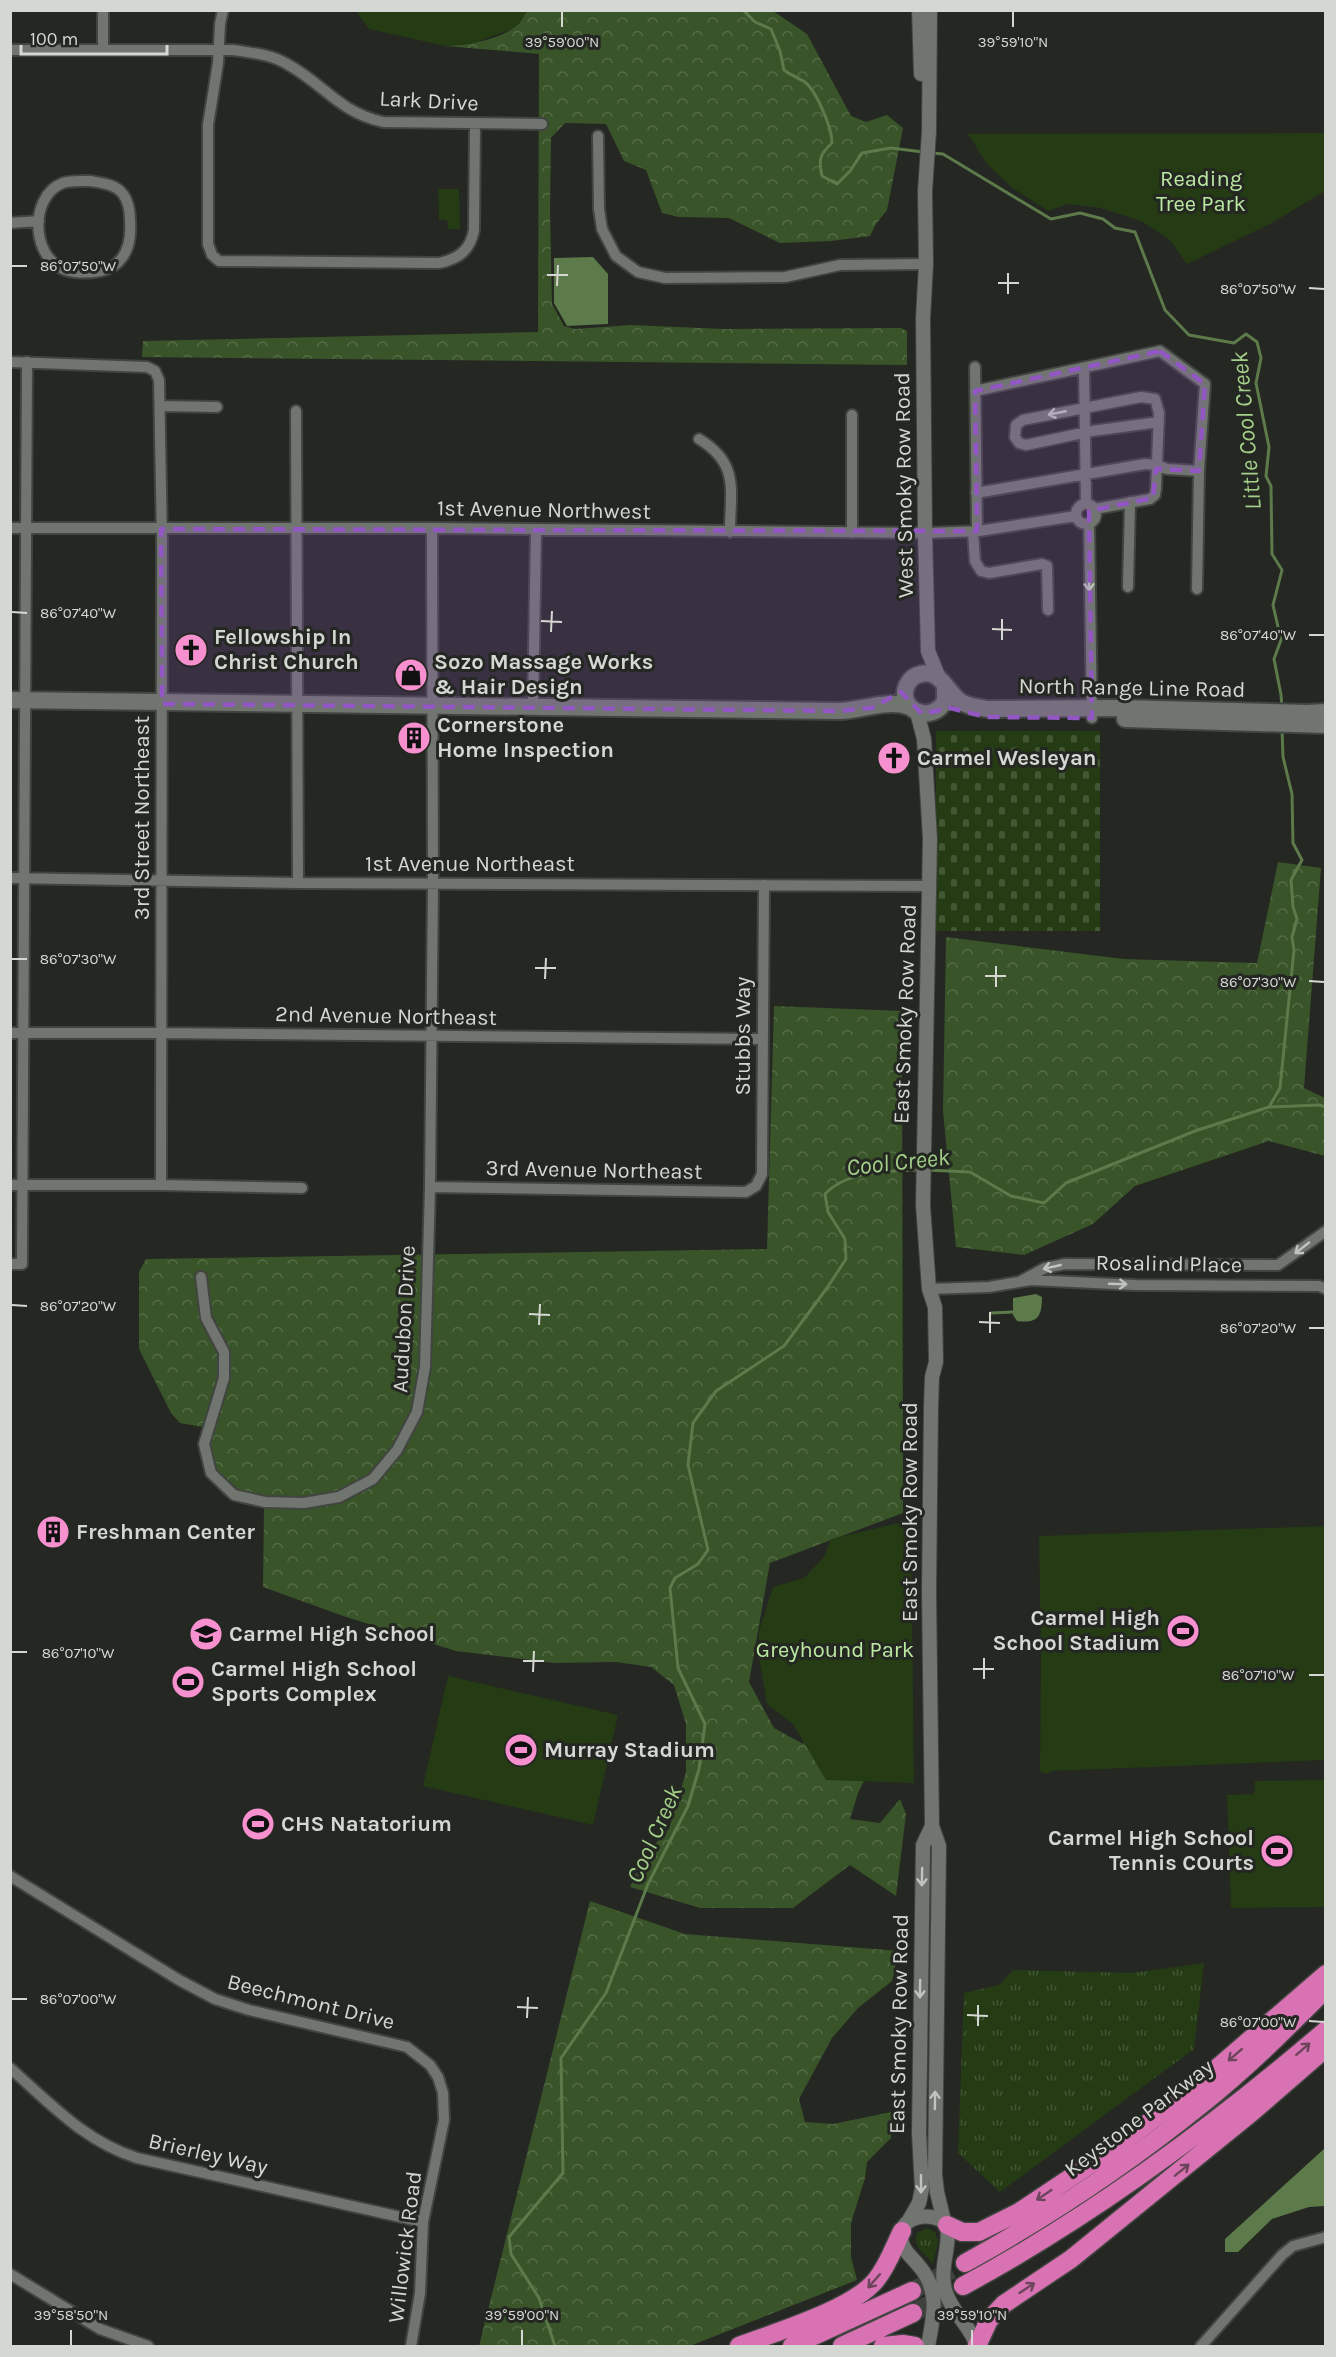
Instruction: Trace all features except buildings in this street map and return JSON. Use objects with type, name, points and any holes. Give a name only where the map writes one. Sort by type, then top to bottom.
[{"type":"highway","points":[[945,2223],[962,2232],[979,2232],[1019,2212],[1112,2150],[1188,2093],[1326,1974]]},
{"type":"highway","name":"Keystone Parkway","points":[[965,2263],[1066,2203],[1173,2127],[1242,2069],[1326,1989]]},
{"type":"highway","name":"Keystone Parkway","points":[[963,2286],[1054,2233],[1142,2175],[1255,2089],[1326,2030]]},
{"type":"highway","points":[[976,2346],[989,2320],[1004,2304],[1077,2254],[1326,2049]]},
{"type":"highway","points":[[739,2346],[838,2307],[864,2292],[886,2265],[905,2226]]},
{"type":"highway","points":[[792,2346],[912,2291]]},
{"type":"highway","points":[[842,2346],[913,2313]]},
{"type":"highway","points":[[887,2346],[903,2344],[915,2346]]},
{"type":"main road","points":[[19,700],[162,704],[840,711],[884,704],[928,714],[937,711],[946,696],[942,682],[924,673],[884,704]]},
{"type":"main road","points":[[911,681],[906,697],[913,709]]},
{"type":"main road","name":"North Range Line Road","points":[[942,682],[961,702],[978,707],[1092,713],[1307,719],[1326,725]]},
{"type":"main road","name":"North Range Line Road","points":[[937,711],[950,708],[987,717],[1092,713]]},
{"type":"main road","name":"North Range Line Road","points":[[1307,719],[1326,712]]},
{"type":"street","points":[[102,49],[103,10]]},
{"type":"street","points":[[223,10],[208,125],[208,244],[212,255],[219,261],[439,263],[456,258],[468,246],[474,230],[475,124]]},
{"type":"street","name":"West Smoky Row Road","points":[[920,10],[926,131]]},
{"type":"street","name":"West Smoky Row Road","points":[[930,10],[926,131],[922,174],[925,533],[928,651],[942,682]]},
{"type":"street","name":"Lark Drive","points":[[10,50],[102,49],[259,53],[289,65],[340,105],[371,119],[383,122],[542,124]]},
{"type":"street","points":[[598,136],[599,220],[608,244],[620,260],[638,272],[665,278],[785,278],[840,265],[922,264]]},
{"type":"street","points":[[90,181],[115,187],[124,194],[130,213],[128,249],[117,264],[100,272],[74,272],[54,266],[47,259],[40,240],[39,221],[45,197],[63,183],[90,181]]},
{"type":"street","points":[[10,223],[39,221]]},
{"type":"street","points":[[975,391],[1160,351],[1205,384],[1199,471],[1197,589]]},
{"type":"street","points":[[10,362],[27,362],[27,528],[19,700],[25,878],[24,1185],[22,1264],[10,1264]]},
{"type":"street","name":"3rd Street Northeast","points":[[27,362],[147,367],[155,371],[159,380],[162,704],[161,1185]]},
{"type":"street","points":[[975,366],[975,561],[981,571],[989,573],[1042,564],[1047,566],[1048,610]]},
{"type":"street","points":[[1084,368],[1085,407],[1086,433],[1086,473],[1091,506],[1096,517],[1089,523],[1082,523],[1076,516],[1078,507],[1091,506],[1130,502],[1150,499],[1155,495],[1159,422],[1159,407],[1155,399],[1141,397],[1085,407],[1023,420],[1016,425],[1014,433],[1019,443],[1026,445],[1086,433],[1159,422]]},
{"type":"street","points":[[160,406],[217,407]]},
{"type":"street","points":[[296,411],[298,883]]},
{"type":"street","points":[[852,415],[852,533]]},
{"type":"street","points":[[699,439],[718,453],[728,466],[730,532]]},
{"type":"street","points":[[976,493],[1145,464],[1156,465],[1167,470],[1199,471]]},
{"type":"street","points":[[1128,587],[1130,502]]},
{"type":"street","name":"1st Avenue Northwest","points":[[10,528],[432,528],[925,533],[975,532],[1076,516]]},
{"type":"street","points":[[1089,523],[1092,713]]},
{"type":"street","name":"Audubon Drive","points":[[201,1277],[206,1318],[224,1352],[224,1378],[204,1444],[211,1473],[234,1495],[265,1502],[304,1503],[339,1497],[373,1479],[397,1450],[417,1412],[425,1367],[430,1187],[433,884],[432,528]]},
{"type":"street","points":[[534,708],[536,530]]},
{"type":"street","name":"West Smoky Row Road","points":[[911,681],[928,651]]},
{"type":"street","name":"East Smoky Row Road","points":[[913,709],[924,739],[930,886],[922,1205],[930,1289],[935,1307],[936,1357],[932,1377],[929,1540],[932,1826],[939,1846],[935,2174],[949,2240],[943,2268],[944,2287],[950,2304],[971,2333],[976,2346]]},
{"type":"street","name":"East Smoky Row Road","points":[[924,739],[937,711]]},
{"type":"street","name":"1st Avenue Northeast","points":[[10,878],[298,883],[930,886]]},
{"type":"street","name":"Stubbs Way","points":[[756,1186],[762,1174],[764,885]]},
{"type":"street","name":"2nd Avenue Northeast","points":[[10,1033],[762,1039]]},
{"type":"street","points":[[10,1185],[302,1188]]},
{"type":"street","name":"3rd Avenue Northeast","points":[[430,1187],[746,1192],[756,1186]]},
{"type":"street","name":"Rosalind Place","points":[[1018,1282],[1045,1268],[1065,1264],[1278,1265],[1326,1231]]},
{"type":"street","name":"Rosalind Place","points":[[930,1289],[957,1290],[1031,1280],[1136,1285],[1322,1287]]},
{"type":"street","name":"East Smoky Row Road","points":[[905,2226],[919,2203],[922,2189],[919,2113],[923,1845],[932,1826]]},
{"type":"street","name":"Beechmont Drive","points":[[10,1876],[179,1980],[215,1999],[249,2010],[407,2047],[420,2055],[438,2077],[443,2092],[444,2117]]},
{"type":"street","name":"Brierley Way","points":[[10,2068],[77,2128],[116,2151],[423,2222]]},
{"type":"street","name":"Willowick Road","points":[[411,2346],[420,2293],[423,2222],[444,2117]]},
{"type":"street","points":[[928,2346],[935,2314],[933,2293],[924,2272],[906,2252],[901,2238],[905,2226],[925,2216],[935,2217],[945,2223]]},
{"type":"street","points":[[1200,2346],[1282,2255],[1293,2246],[1326,2237]]},
{"type":"street","points":[[10,2274],[100,2329],[148,2346]]},
{"type":"highlighted area","points":[[1160,351],[1205,384],[1199,471],[1156,469],[1153,498],[1089,511],[1092,718],[987,717],[950,708],[922,714],[901,692],[872,708],[840,711],[162,704],[161,529],[977,531],[975,391]]},
{"type":"green space","points":[[356,11],[527,11],[519,24],[509,30],[471,44],[445,46],[369,29]]},
{"type":"green space","points":[[527,11],[773,11],[807,34],[851,116],[866,122],[887,115],[903,128],[887,210],[870,236],[831,241],[780,243],[729,218],[679,217],[662,213],[646,170],[624,161],[606,124],[565,123],[551,138],[550,211],[552,304],[564,326],[575,329],[631,325],[724,329],[901,328],[907,331],[907,365],[142,357],[143,341],[538,332],[539,54],[445,46],[474,43],[504,34],[519,23]]},
{"type":"green space","name":"Reading Tree Park","points":[[1325,133],[1325,191],[1270,224],[1187,264],[1170,240],[1141,221],[1101,208],[1068,204],[1048,211],[1011,187],[987,164],[968,134]]},
{"type":"green space","points":[[438,189],[459,189],[460,229],[448,229],[447,220],[439,220]]},
{"type":"green space","points":[[936,731],[1100,731],[1100,931],[936,931]]},
{"type":"green space","points":[[1278,862],[1321,868],[1304,1088],[1325,1098],[1325,1156],[1269,1141],[1135,1186],[1093,1224],[1024,1255],[956,1247],[943,1111],[946,937],[1123,959],[1257,963]]},
{"type":"green space","points":[[774,1006],[902,1011],[903,1513],[770,1563],[749,1682],[774,1728],[803,1744],[857,1671],[879,1751],[858,1793],[850,1819],[880,1823],[900,1799],[906,1814],[896,1896],[850,1865],[793,1908],[700,1908],[630,1887],[643,1857],[669,1829],[686,1772],[686,1724],[674,1685],[651,1667],[616,1662],[554,1663],[456,1651],[346,1617],[263,1587],[264,1506],[225,1496],[208,1476],[201,1451],[203,1427],[180,1423],[171,1413],[139,1349],[139,1272],[146,1259],[767,1249]]},
{"type":"green space","name":"Greyhound Park","points":[[911,1520],[914,1783],[826,1780],[793,1724],[767,1704],[759,1657],[759,1631],[773,1587],[804,1578],[824,1557],[831,1539]]},
{"type":"green space","name":"Carmel High School Stadium","points":[[1325,1526],[1325,1760],[1051,1771],[1047,1774],[1040,1771],[1039,1536]]},
{"type":"green space","name":"Murray Stadium","points":[[448,1676],[618,1715],[593,1825],[423,1786]]},
{"type":"green space","name":"Carmel High School Tennis COurts","points":[[1325,1780],[1325,1907],[1231,1908],[1227,1795],[1254,1794],[1255,1781]]},
{"type":"green space","points":[[590,1901],[685,1934],[899,1951],[892,1981],[858,2008],[832,2038],[799,2099],[805,2122],[833,2124],[891,2112],[891,2138],[867,2162],[865,2178],[851,2223],[851,2257],[857,2280],[690,2346],[479,2346]]},
{"type":"green space","points":[[1204,1963],[1194,2049],[1000,2192],[958,2153],[964,1993],[999,1985],[1013,1970],[1132,1973]]},
{"type":"green space","points":[[927,2228],[935,2232],[938,2241],[933,2264],[916,2242],[917,2233]]},
{"type":"shaded area","points":[[593,257],[608,274],[608,324],[567,326],[554,303],[554,258]]},
{"type":"shaded area","points":[[1036,1294],[1042,1297],[1040,1314],[1034,1320],[1017,1321],[1013,1315],[1013,1298]]},
{"type":"shaded area","points":[[1325,2148],[1325,2206],[1309,2207],[1272,2219],[1238,2252],[1225,2252],[1225,2239]]},
{"type":"waterway","name":"Little Cool Creek","points":[[743,10],[755,22],[771,29],[780,51],[784,70],[805,82],[819,102],[832,143],[821,158],[822,176],[837,184],[850,171],[862,153],[891,148],[923,152]]},
{"type":"waterway","name":"Little Cool Creek","points":[[933,153],[943,154],[1051,219],[1080,213],[1103,219],[1115,228],[1135,232],[1165,310],[1189,335],[1234,343],[1246,334],[1257,342],[1261,358],[1256,383],[1269,447],[1266,476],[1271,486],[1272,554],[1282,570],[1273,605],[1281,640],[1274,659],[1282,708]]},
{"type":"waterway","name":"Little Cool Creek","points":[[1269,1107],[1280,1088],[1294,950],[1292,937],[1297,919],[1293,907],[1291,880],[1302,860],[1293,843],[1292,794],[1283,757],[1282,729]]},
{"type":"waterway","name":"Cool Creek","points":[[927,1170],[970,1172],[1011,1196],[1044,1203],[1066,1183],[1195,1131],[1269,1107],[1319,1105],[1326,1107]]},
{"type":"waterway","name":"Cool Creek","points":[[555,2346],[539,2298],[511,2254],[509,2237],[563,2173],[561,2058],[606,1993],[648,1884],[688,1806],[699,1769],[705,1724],[678,1668],[670,1588],[675,1578],[698,1564],[708,1550],[688,1465],[693,1423],[716,1391],[784,1346],[846,1259],[845,1239],[828,1212],[825,1194],[834,1186],[857,1176],[921,1170]]},
{"type":"waterway","points":[[991,1313],[1013,1312]]},
{"type":"tunnel","points":[[912,2291],[965,2263]]},
{"type":"tunnel","points":[[913,2313],[963,2286]]},
{"type":"place","name":"Fellowship In Christ Church","points":[[191,650]]},
{"type":"place","name":"Sozo Massage Works & Hair Design","points":[[411,675]]},
{"type":"place","name":"Cornerstone Home Inspection","points":[[414,738]]},
{"type":"place","name":"Carmel Wesleyan","points":[[894,758]]},
{"type":"place","name":"Freshman Center","points":[[53,1532]]},
{"type":"place","name":"Carmel High School Stadium","points":[[1183,1631]]},
{"type":"place","name":"Carmel High School","points":[[206,1634]]},
{"type":"place","name":"Carmel High School Sports Complex","points":[[188,1682]]},
{"type":"place","name":"Murray Stadium","points":[[521,1750]]},
{"type":"place","name":"CHS Natatorium","points":[[258,1824]]},
{"type":"place","name":"Carmel High School Tennis COurts","points":[[1277,1851]]}]
